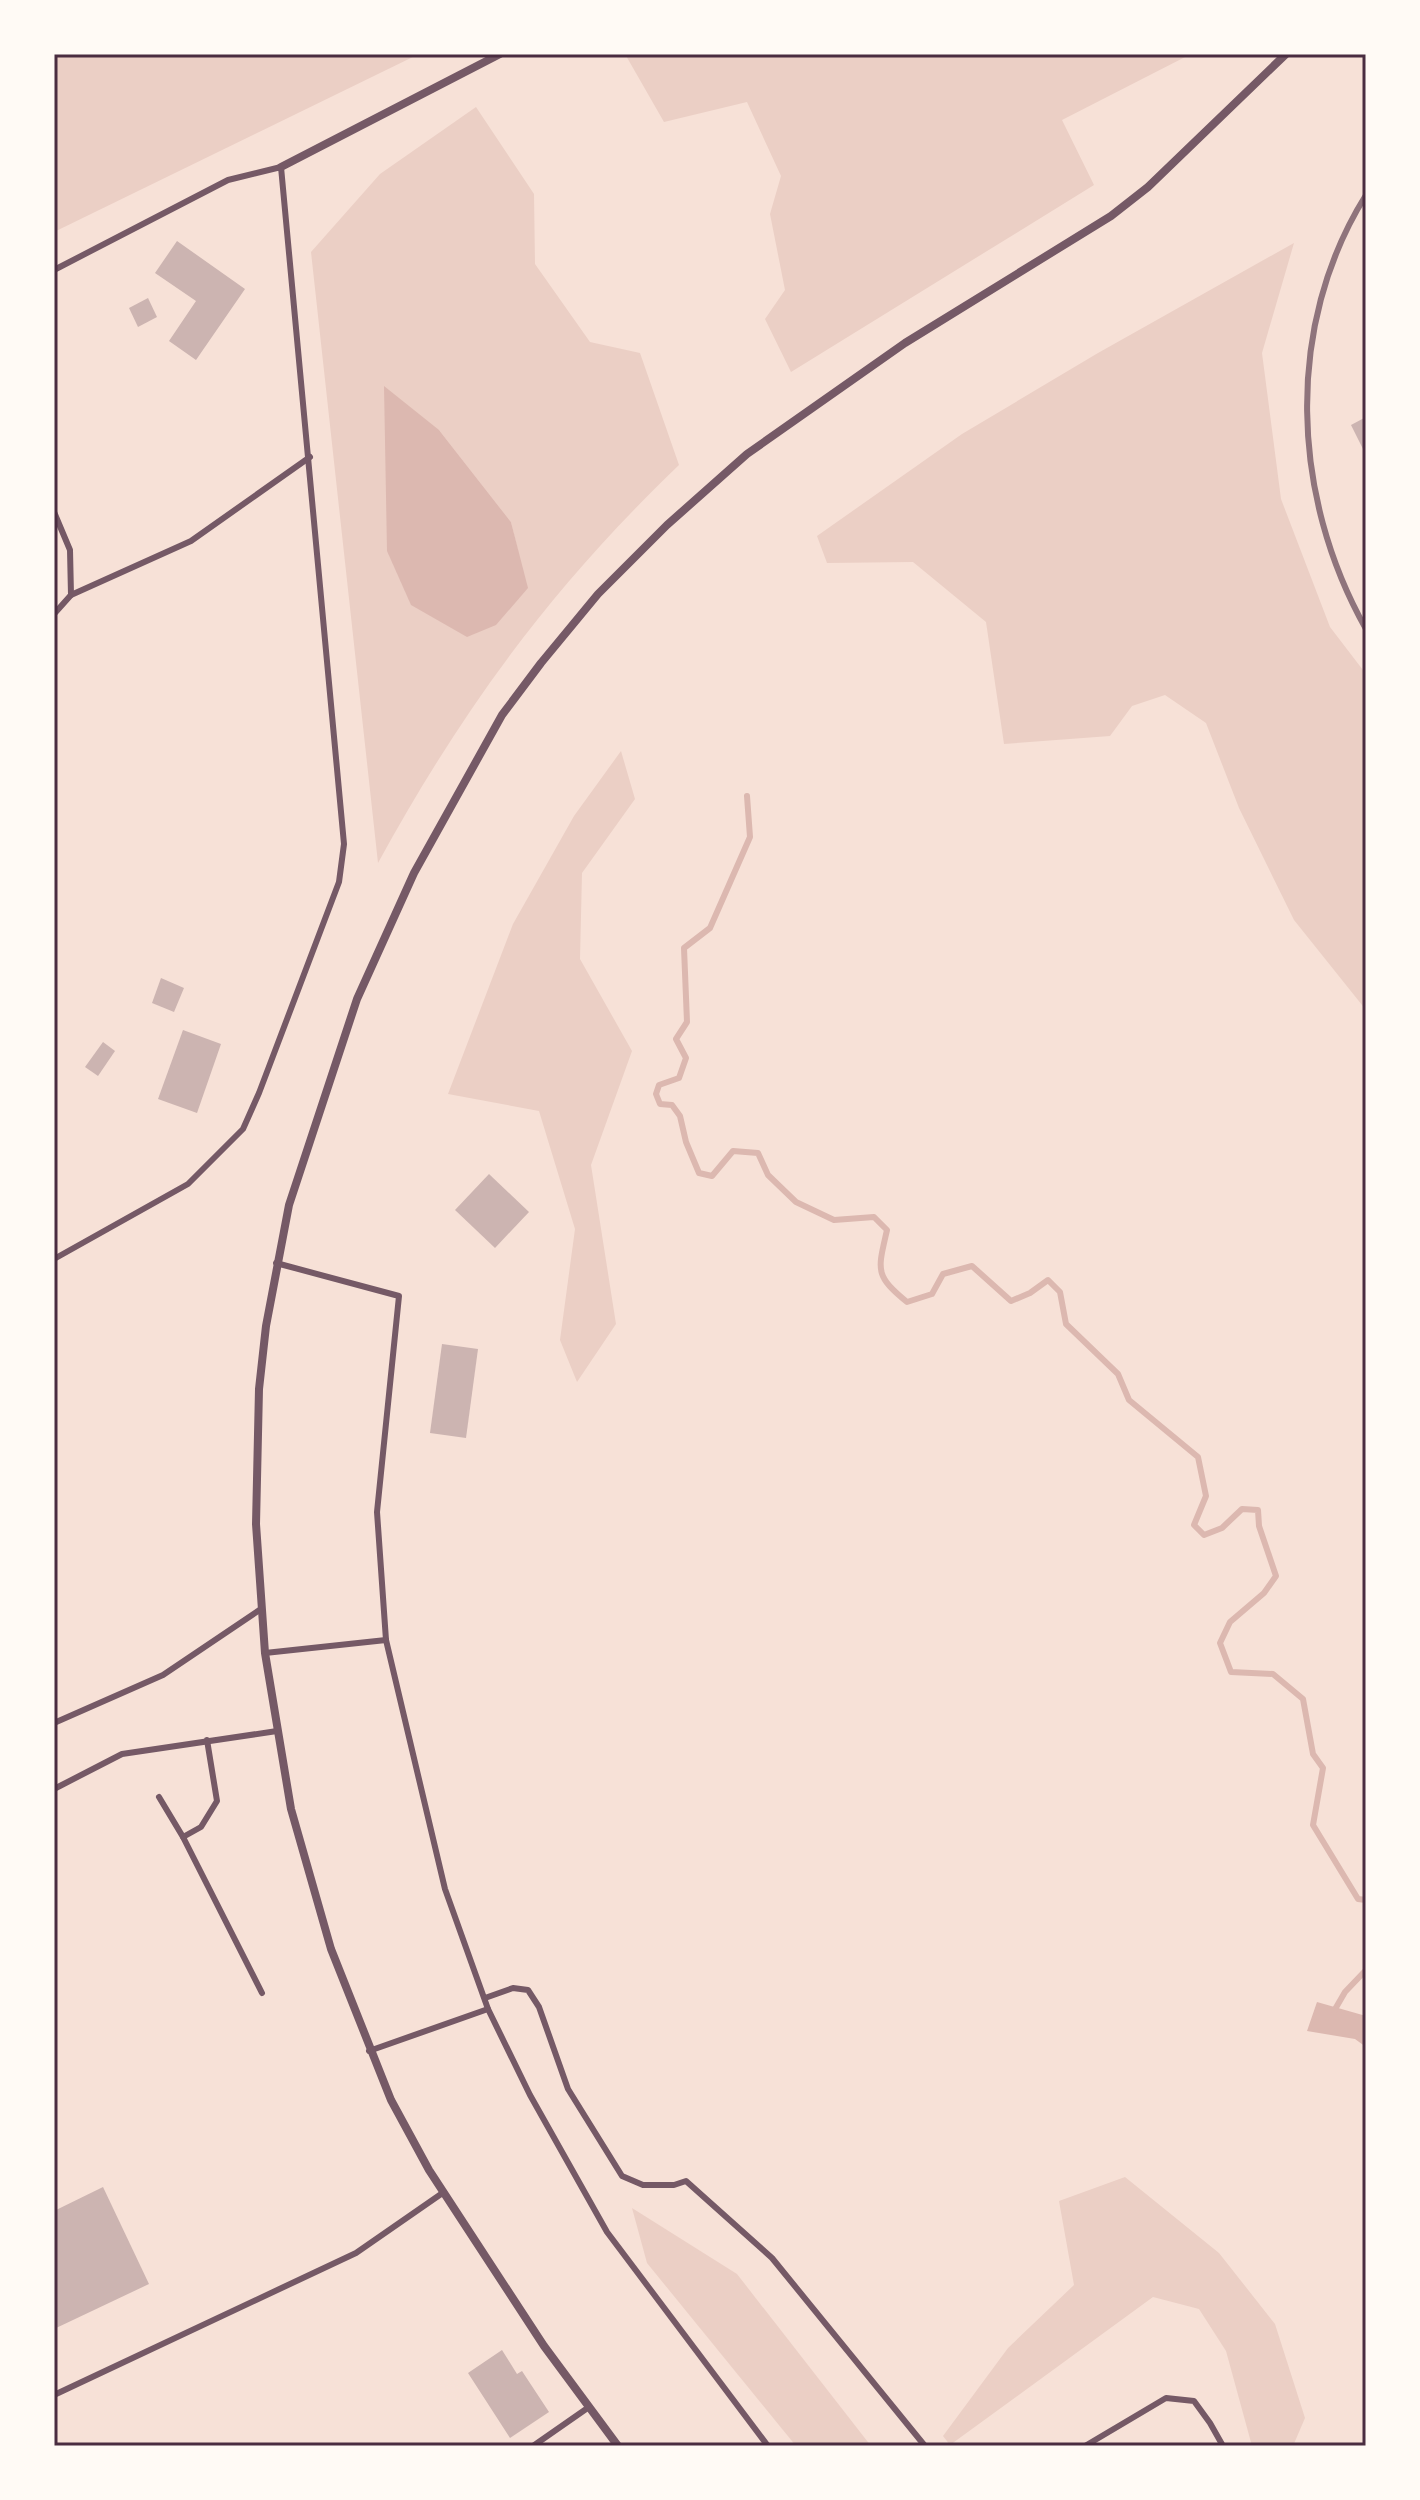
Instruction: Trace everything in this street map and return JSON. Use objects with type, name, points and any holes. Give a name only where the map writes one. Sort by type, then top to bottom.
[{"type":"street","points":[[281,167],[500,54]]},
{"type":"street","points":[[618,2446],[544,2346],[444,2192],[391,2100],[331,1949],[306,1866],[291,1809],[265,1653],[256,1524],[257,1438],[266,1326],[289,1205],[364,985],[414,873],[502,715],[598,594],[678,515],[747,454],[905,343],[1111,216],[1148,187],[1286,54]]},
{"type":"lane","points":[[54,270],[228,180],[281,167],[343,816],[339,882],[243,1129],[188,1184],[54,1259]]},
{"type":"lane","points":[[54,614],[71,595],[191,541],[310,457]]},
{"type":"lane","points":[[54,512],[70,550],[71,595]]},
{"type":"lane","points":[[276,1263],[399,1296],[377,1512],[386,1640],[445,1889],[488,2009],[530,2095],[607,2232],[768,2446]]},
{"type":"lane","points":[[54,1723],[163,1675],[261,1609]]},
{"type":"lane","points":[[265,1653],[386,1640]]},
{"type":"lane","points":[[54,1789],[122,1754],[277,1731]]},
{"type":"lane","points":[[183,1837],[201,1827],[217,1801],[207,1740]]},
{"type":"lane","points":[[159,1797],[183,1837],[262,1993]]},
{"type":"lane","points":[[485,1998],[513,1988],[528,1990],[539,2007],[568,2089],[622,2176],[643,2185],[674,2185],[686,2181],[772,2258],[925,2446]]},
{"type":"lane","points":[[369,2051],[488,2009]]},
{"type":"lane","points":[[54,2395],[356,2253],[444,2192]]},
{"type":"lane","points":[[1085,2446],[1166,2398],[1194,2401],[1223,2446]]},
{"type":"lane","points":[[533,2446],[589,2407]]},
{"type":"shaded area","points":[[54,54],[419,54],[54,232]]},
{"type":"shaded area","points":[[625,54],[1191,54],[1062,120],[1094,185],[791,372],[765,319],[785,290],[770,214],[781,176],[747,102],[664,122]]},
{"type":"shaded area","points":[[476,107],[534,194],[535,264],[590,342],[640,353],[679,465],[590,557],[512,652],[443,753],[378,863],[311,252],[380,174]],"holes":[[[439,430],[511,522],[527,588]]]},
{"type":"shaded area","points":[[1294,243],[1262,353],[1281,499],[1330,627],[1366,674],[1366,1010],[1294,920],[1239,808],[1206,723],[1165,695],[1132,706],[1110,736],[1004,744],[986,622],[913,562],[827,563],[817,536],[962,434]]},
{"type":"shaded area","points":[[384,386],[439,430],[511,522],[528,588],[496,625],[467,637],[411,605],[387,551]]},
{"type":"shaded area","points":[[621,751],[635,799],[582,873],[580,959],[632,1051],[591,1165],[616,1324],[577,1382],[560,1340],[575,1229],[539,1111],[448,1094],[513,924],[574,816]]},
{"type":"shaded area","points":[[1317,2002],[1366,2016],[1366,2047],[1355,2039],[1307,2031]]},
{"type":"shaded area","points":[[1125,2177],[1219,2253],[1275,2324],[1305,2418],[1293,2446],[1252,2446],[1226,2351],[1199,2309],[1153,2297],[950,2445],[943,2436],[1008,2348],[1074,2285],[1059,2201]]},
{"type":"shaded area","points":[[632,2208],[737,2274],[871,2446],[796,2446],[647,2263]]},
{"type":"building","points":[[177,241],[245,289],[196,360],[169,341],[196,301],[155,273]]},
{"type":"building","points":[[148,298],[157,317],[138,327],[129,308]]},
{"type":"building","points":[[1366,417],[1366,455],[1351,425]]},
{"type":"building","points":[[161,978],[184,988],[174,1012],[152,1003]]},
{"type":"building","points":[[183,1030],[221,1044],[197,1113],[158,1099]]},
{"type":"building","points":[[103,1042],[115,1051],[98,1076],[85,1067]]},
{"type":"building","points":[[489,1174],[529,1212],[495,1248],[455,1210]]},
{"type":"building","points":[[442,1344],[478,1349],[466,1438],[430,1433]]},
{"type":"building","points":[[103,2187],[149,2284],[54,2329],[54,2211]]},
{"type":"building","points":[[502,2350],[517,2374],[522,2371],[549,2412],[510,2438],[468,2373]]},
{"type":"waterway","points":[[747,796],[750,837],[710,928],[684,948],[687,1022],[676,1039],[686,1058],[679,1078],[659,1085],[656,1094],[660,1104],[672,1105],[680,1116],[686,1142],[699,1173],[712,1176],[733,1151],[758,1153],[768,1175],[796,1202],[834,1220],[874,1217],[887,1230],[881,1271],[889,1285],[907,1302],[932,1294],[943,1274],[972,1266],[1011,1301],[1030,1293],[1048,1280],[1060,1292],[1066,1324],[1118,1374],[1129,1400],[1198,1457],[1206,1496],[1194,1525],[1204,1535],[1222,1528],[1242,1509],[1258,1510],[1259,1526],[1276,1576],[1264,1593],[1230,1622],[1220,1643],[1231,1672],[1273,1674],[1303,1699],[1313,1754],[1323,1768],[1313,1825],[1358,1899],[1366,1900]]},
{"type":"waterway","points":[[1334,2011],[1345,1992],[1366,1970]]},
{"type":"railway","points":[[1366,195],[1339,246],[1321,299],[1310,355],[1307,411],[1311,468],[1323,524],[1341,578],[1366,629]]}]
